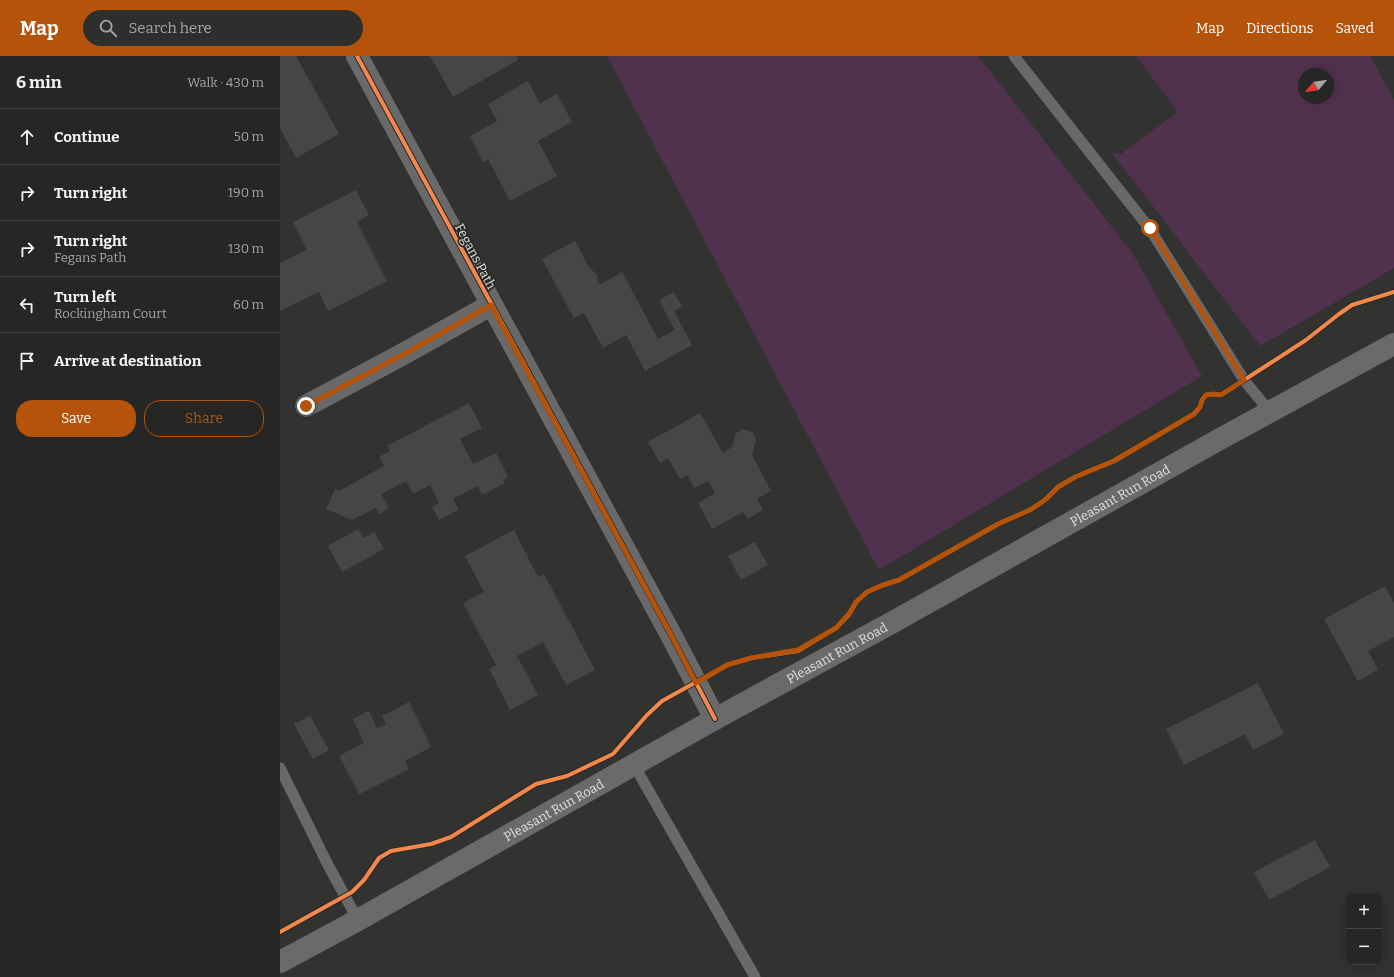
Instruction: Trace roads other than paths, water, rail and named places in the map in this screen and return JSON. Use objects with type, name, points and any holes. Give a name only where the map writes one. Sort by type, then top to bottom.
[{"type":"main road","name":"Pleasant Run Road","points":[[280,962],[358,920],[715,719],[1394,344]]},
{"type":"street","name":"Fegans Path","points":[[357,56],[670,633],[715,719]]},
{"type":"street","points":[[306,406],[406,353],[491,305]]},
{"type":"lane","points":[[1014,56],[1150,228],[1244,380],[1270,412]]},
{"type":"lane","points":[[634,765],[755,977]]},
{"type":"lane","points":[[280,768],[328,865],[358,920]]}]
